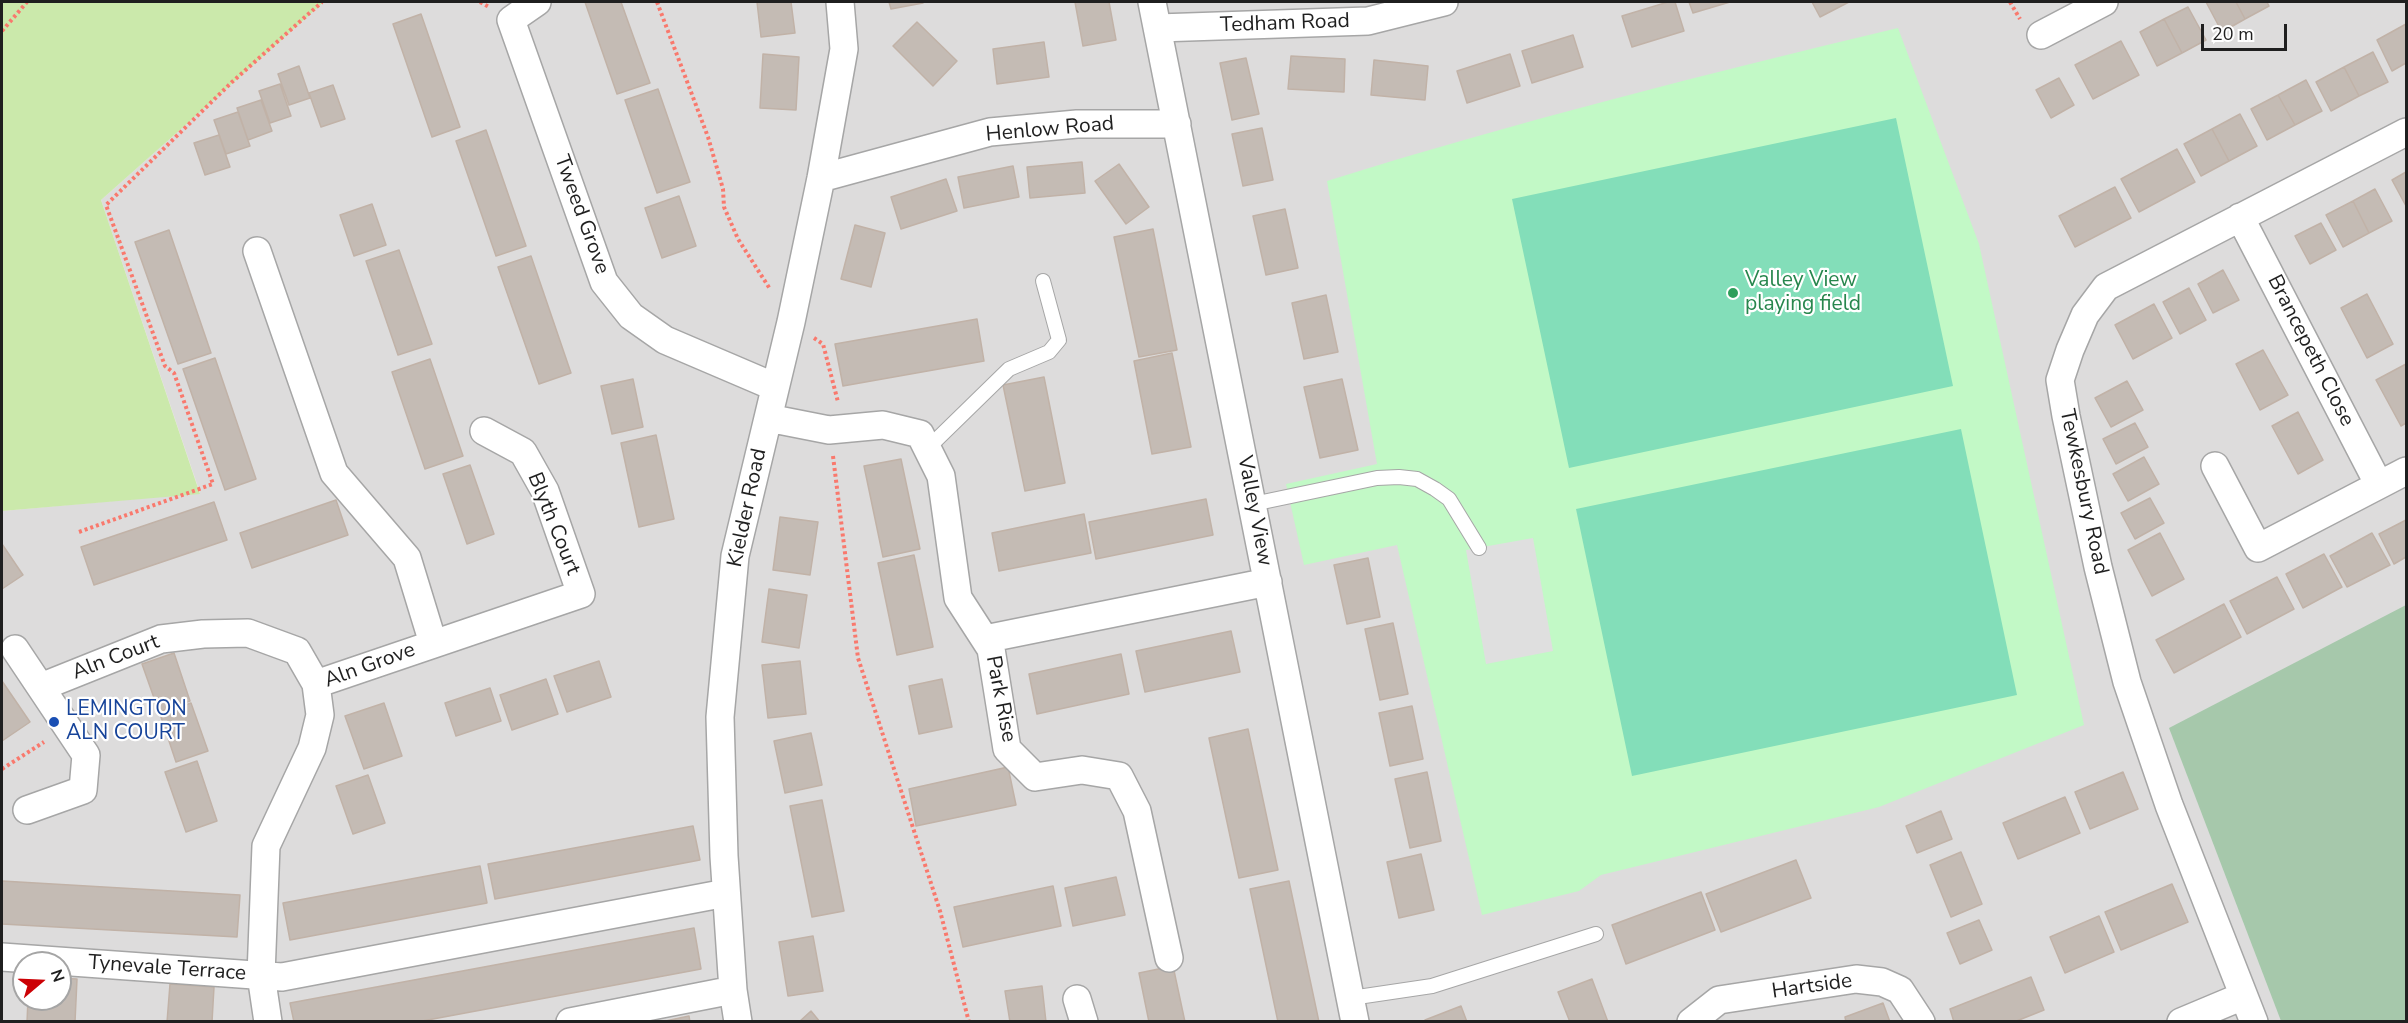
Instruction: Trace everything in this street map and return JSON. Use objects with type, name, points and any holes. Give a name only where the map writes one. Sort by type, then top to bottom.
[{"type":"street","name":"Tweed Grove","points":[[537,2],[511,20],[604,282],[631,316],[665,340],[775,387]]},
{"type":"street","name":"Kielder Road","points":[[738,1022],[733,990],[726,893],[720,717],[735,556],[791,322],[821,178],[844,49],[840,2]]},
{"type":"street","name":"Valley View","points":[[1152,2],[1353,1010]]},
{"type":"street","name":"Tedham Road","points":[[1158,28],[1368,21],[1444,2]]},
{"type":"street","points":[[2041,35],[2104,2]]},
{"type":"street","name":"Henlow Road","points":[[821,178],[990,132],[1077,124],[1177,124]]},
{"type":"street","name":"Tewkesbury Road","points":[[2254,1022],[2169,805],[2127,682],[2098,567],[2060,380],[2085,315],[2106,287],[2406,132]]},
{"type":"street","name":"Brancepeth Close","points":[[2241,217],[2379,485]]},
{"type":"street","name":"Aln Grove","points":[[258,251],[334,473],[406,558],[433,643],[316,684],[320,715],[312,748],[267,846],[261,975],[268,1022]]},
{"type":"street","name":"Park Rise","points":[[768,418],[830,430],[883,425],[920,434],[941,476],[958,598],[991,649],[1007,749],[1035,777],[1082,770],[1119,776],[1137,811],[1169,958]]},
{"type":"street","name":"Blyth Court","points":[[433,643],[581,594],[545,491],[523,452],[484,431]]},
{"type":"street","points":[[2215,466],[2258,548],[2406,471]]},
{"type":"street","points":[[985,639],[1268,582]]},
{"type":"street","name":"Aln Court","points":[[41,687],[161,639],[203,634],[248,633],[297,651],[316,684]]},
{"type":"street","points":[[15,649],[86,755],[83,790],[27,810]]},
{"type":"street","name":"Tynevale Terrace","points":[[2,957],[282,977],[726,893]]},
{"type":"street","name":"Hartside","points":[[1691,1022],[1719,1000],[1856,979],[1882,982],[1900,990],[1921,1022]]},
{"type":"street","points":[[570,1022],[733,990]]},
{"type":"street","points":[[2181,1022],[2243,996]]},
{"type":"lane","points":[[927,448],[1009,369],[1049,352],[1059,340],[1043,281]]},
{"type":"lane","points":[[1253,504],[1377,478],[1417,479],[1449,499],[1479,548]]},
{"type":"lane","points":[[1353,1010],[1596,934]]},
{"type":"path","points":[[2,31],[27,2]]},
{"type":"path","points":[[79,532],[213,484],[174,373],[165,366],[106,205],[232,82],[322,2]]},
{"type":"path","points":[[657,2],[708,137],[723,189],[724,207],[738,239],[791,322],[823,344],[838,403],[830,430],[858,658],[939,911],[969,1022]]},
{"type":"path","points":[[2,769],[67,727]]},
{"type":"shaded area","points":[[324,2],[2406,2],[2406,1021],[2,1022],[2,511],[200,493],[101,200]]},
{"type":"shaded area","points":[[1533,538],[1553,651],[1486,664],[1466,550]]},
{"type":"green space","points":[[2,2],[324,2],[101,200],[200,494],[2,511]]},
{"type":"green space","points":[[1898,28],[1979,244],[2084,725],[1879,807],[1601,875],[1579,891],[1482,915],[1397,545],[1304,565],[1286,484],[1377,464],[1327,181],[1611,100]]},
{"type":"green space","name":"Valley View playing field","points":[[1896,118],[1953,386],[1569,468],[1512,199]]},
{"type":"green space","points":[[1961,429],[2017,695],[1632,776],[1576,509]]},
{"type":"green space","points":[[2406,605],[2406,1021],[2281,1021],[2169,728]]},
{"type":"building","points":[[585,2],[621,2],[650,83],[617,94]]},
{"type":"building","points":[[757,2],[791,2],[795,33],[761,37]]},
{"type":"building","points":[[889,2],[923,2],[923,3],[891,9]]},
{"type":"building","points":[[1075,2],[1109,2],[1116,40],[1083,46]]},
{"type":"building","points":[[1675,2],[1684,31],[1632,47],[1622,16]]},
{"type":"building","points":[[1689,2],[1730,2],[1693,13]]},
{"type":"building","points":[[1812,2],[1849,2],[1820,17]]},
{"type":"building","points":[[2206,2],[2236,2],[2245,19],[2222,32]]},
{"type":"building","points":[[2236,2],[2267,2],[2269,6],[2245,19]]},
{"type":"building","points":[[2188,7],[2206,40],[2182,53],[2164,19]]},
{"type":"building","points":[[421,14],[460,127],[432,137],[393,24]]},
{"type":"building","points":[[2164,19],[2182,53],[2157,66],[2140,32]]},
{"type":"building","points":[[917,22],[957,61],[933,86],[893,46]]},
{"type":"building","points":[[2406,24],[2406,63],[2392,71],[2377,40]]},
{"type":"building","points":[[1573,35],[1583,67],[1532,83],[1522,51]]},
{"type":"building","points":[[2121,41],[2139,75],[2093,99],[2075,65]]},
{"type":"building","points":[[1044,42],[1049,77],[997,84],[993,49]]},
{"type":"building","points":[[2373,52],[2388,82],[2359,96],[2344,67]]},
{"type":"building","points":[[763,54],[799,57],[796,110],[760,108]]},
{"type":"building","points":[[1510,54],[1520,86],[1467,103],[1457,71]]},
{"type":"building","points":[[1291,56],[1345,59],[1344,92],[1288,89]]},
{"type":"building","points":[[1246,58],[1259,114],[1232,120],[1220,63]]},
{"type":"building","points":[[1374,60],[1428,66],[1425,100],[1371,95]]},
{"type":"building","points":[[299,66],[310,98],[289,105],[278,74]]},
{"type":"building","points":[[2344,67],[2359,96],[2331,111],[2316,82]]},
{"type":"building","points":[[2059,78],[2074,105],[2051,118],[2036,90]]},
{"type":"building","points":[[2306,80],[2322,111],[2295,125],[2278,95]]},
{"type":"building","points":[[280,84],[291,116],[270,123],[259,91]]},
{"type":"building","points":[[333,85],[345,119],[321,127],[309,93]]},
{"type":"building","points":[[658,89],[690,182],[657,193],[625,100]]},
{"type":"building","points":[[2278,95],[2295,125],[2267,140],[2251,109]]},
{"type":"building","points":[[261,100],[272,131],[248,140],[237,108]]},
{"type":"building","points":[[238,112],[250,146],[226,154],[214,120]]},
{"type":"building","points":[[2240,114],[2257,146],[2229,161],[2212,129]]},
{"type":"building","points":[[1262,128],[1273,180],[1243,186],[1232,134]]},
{"type":"building","points":[[2212,129],[2229,161],[2201,176],[2184,144]]},
{"type":"building","points":[[486,130],[526,246],[496,256],[456,141]]},
{"type":"building","points":[[219,135],[230,167],[205,175],[194,143]]},
{"type":"building","points":[[2177,149],[2195,182],[2139,212],[2121,179]]},
{"type":"building","points":[[1082,162],[1085,193],[1030,198],[1027,167]]},
{"type":"building","points":[[1119,164],[1149,207],[1126,224],[1095,181]]},
{"type":"building","points":[[1013,166],[1019,197],[964,208],[958,177]]},
{"type":"building","points":[[2406,172],[2406,206],[2392,180]]},
{"type":"building","points":[[946,179],[957,211],[901,229],[891,197]]},
{"type":"building","points":[[2115,187],[2131,218],[2075,247],[2059,216]]},
{"type":"building","points":[[2375,189],[2392,221],[2369,233],[2353,201]]},
{"type":"building","points":[[679,196],[696,246],[662,258],[645,208]]},
{"type":"building","points":[[2353,201],[2369,233],[2343,247],[2326,215]]},
{"type":"building","points":[[372,204],[386,245],[354,256],[340,215]]},
{"type":"building","points":[[1285,209],[1298,268],[1266,275],[1253,216]]},
{"type":"building","points":[[2321,223],[2336,250],[2310,264],[2295,236]]},
{"type":"building","points":[[855,225],[885,233],[871,287],[841,279]]},
{"type":"building","points":[[1153,229],[1177,350],[1139,357],[1114,237]]},
{"type":"building","points":[[169,230],[211,353],[178,364],[135,242]]},
{"type":"building","points":[[399,250],[432,344],[398,355],[366,261]]},
{"type":"building","points":[[531,256],[571,373],[539,384],[498,267]]},
{"type":"building","points":[[2223,270],[2239,300],[2213,313],[2198,284]]},
{"type":"building","points":[[2189,288],[2206,320],[2180,334],[2163,302]]},
{"type":"building","points":[[2367,294],[2393,344],[2367,358],[2341,308]]},
{"type":"building","points":[[1326,295],[1338,352],[1304,359],[1292,303]]},
{"type":"building","points":[[2154,304],[2172,338],[2133,359],[2115,325]]},
{"type":"building","points":[[977,319],[984,361],[843,386],[835,344]]},
{"type":"building","points":[[2263,350],[2288,395],[2260,410],[2236,364]]},
{"type":"building","points":[[1172,353],[1191,447],[1152,454],[1134,361]]},
{"type":"building","points":[[215,358],[256,479],[225,490],[183,369]]},
{"type":"building","points":[[430,359],[463,456],[425,469],[392,372]]},
{"type":"building","points":[[2406,364],[2406,423],[2401,426],[2376,380]]},
{"type":"building","points":[[1044,377],[1065,483],[1025,491],[1003,385]]},
{"type":"building","points":[[633,379],[643,427],[612,434],[601,386]]},
{"type":"building","points":[[1342,379],[1358,450],[1320,458],[1304,387]]},
{"type":"building","points":[[2127,381],[2143,410],[2111,427],[2095,398]]},
{"type":"building","points":[[2298,412],[2323,460],[2298,474],[2272,426]]},
{"type":"building","points":[[2135,423],[2148,447],[2116,464],[2103,439]]},
{"type":"building","points":[[656,435],[674,519],[639,527],[621,443]]},
{"type":"building","points":[[2144,457],[2159,484],[2128,501],[2113,474]]},
{"type":"building","points":[[901,459],[920,549],[883,557],[864,466]]},
{"type":"building","points":[[470,465],[494,534],[467,544],[443,474]]},
{"type":"building","points":[[2150,498],[2164,523],[2135,539],[2121,513]]},
{"type":"building","points":[[1206,499],[1213,535],[1096,559],[1089,522]]},
{"type":"building","points":[[336,500],[348,535],[252,568],[240,533]]},
{"type":"building","points":[[214,502],[227,540],[94,585],[81,547]]},
{"type":"building","points":[[1084,514],[1091,553],[999,571],[992,533]]},
{"type":"building","points":[[780,517],[818,522],[810,575],[773,570]]},
{"type":"building","points":[[2406,520],[2406,557],[2394,564],[2379,534]]},
{"type":"building","points":[[2160,533],[2184,579],[2152,596],[2128,550]]},
{"type":"building","points":[[2372,533],[2390,565],[2347,587],[2330,556]]},
{"type":"building","points":[[2,544],[23,575],[2,589]]},
{"type":"building","points":[[2324,554],[2342,587],[2303,608],[2286,574]]},
{"type":"building","points":[[914,555],[933,647],[897,655],[878,563]]},
{"type":"building","points":[[1368,558],[1380,617],[1347,624],[1334,565]]},
{"type":"building","points":[[2277,577],[2294,609],[2247,634],[2230,601]]},
{"type":"building","points":[[769,589],[807,595],[799,648],[762,642]]},
{"type":"building","points":[[2224,604],[2241,637],[2174,673],[2156,640]]},
{"type":"building","points":[[1393,623],[1408,694],[1380,700],[1365,629]]},
{"type":"building","points":[[1231,631],[1240,672],[1145,692],[1136,651]]},
{"type":"building","points":[[174,653],[190,701],[159,712],[142,664]]},
{"type":"building","points":[[1121,654],[1129,694],[1037,714],[1029,674]]},
{"type":"building","points":[[599,661],[611,697],[567,712],[554,676]]},
{"type":"building","points":[[800,661],[806,714],[768,718],[762,665]]},
{"type":"building","points":[[546,679],[558,714],[512,730],[500,695]]},
{"type":"building","points":[[942,679],[952,727],[919,734],[909,686]]},
{"type":"building","points":[[2,681],[30,722],[2,741]]},
{"type":"building","points":[[490,688],[501,721],[456,736],[445,703]]},
{"type":"building","points":[[191,703],[208,751],[176,762],[160,714]]},
{"type":"building","points":[[384,703],[402,756],[364,769],[345,716]]},
{"type":"building","points":[[1412,706],[1423,759],[1390,766],[1379,713]]},
{"type":"building","points":[[1248,729],[1278,870],[1239,878],[1209,738]]},
{"type":"building","points":[[811,733],[822,785],[785,793],[774,741]]},
{"type":"building","points":[[197,761],[217,821],[186,832],[165,772]]},
{"type":"building","points":[[1008,767],[1016,805],[916,826],[909,789]]},
{"type":"building","points":[[1427,772],[1441,841],[1410,848],[1395,779]]},
{"type":"building","points":[[2123,772],[2138,809],[2090,829],[2075,792]]},
{"type":"building","points":[[368,775],[385,823],[353,834],[336,786]]},
{"type":"building","points":[[2065,797],[2080,833],[2018,859],[2003,823]]},
{"type":"building","points":[[822,800],[844,911],[812,917],[790,806]]},
{"type":"building","points":[[1941,811],[1952,839],[1917,853],[1906,826]]},
{"type":"building","points":[[693,826],[700,860],[495,899],[488,864]]},
{"type":"building","points":[[1961,852],[1982,904],[1951,917],[1930,865]]},
{"type":"building","points":[[1421,854],[1434,910],[1399,918],[1387,862]]},
{"type":"building","points":[[1796,860],[1811,898],[1721,932],[1706,894]]},
{"type":"building","points":[[480,866],[487,903],[290,940],[283,903]]},
{"type":"building","points":[[1116,877],[1125,915],[1073,926],[1065,888]]},
{"type":"building","points":[[2,881],[240,895],[237,937],[2,924]]},
{"type":"building","points":[[1289,881],[1319,1022],[1278,1022],[1250,889]]},
{"type":"building","points":[[2172,884],[2188,922],[2121,950],[2105,912]]},
{"type":"building","points":[[1053,886],[1061,926],[963,947],[954,907]]},
{"type":"building","points":[[1701,892],[1715,930],[1626,964],[1612,925]]},
{"type":"building","points":[[2099,916],[2114,952],[2065,973],[2050,937]]},
{"type":"building","points":[[1979,920],[1992,950],[1960,964],[1947,933]]},
{"type":"building","points":[[694,928],[701,969],[417,1022],[294,1022],[290,1003]]},
{"type":"building","points":[[813,936],[823,991],[788,996],[779,942]]},
{"type":"building","points":[[1173,966],[1185,1022],[1149,1022],[1139,973]]},
{"type":"building","points":[[2031,977],[2044,1010],[2014,1022],[1954,1022],[1950,1009]]},
{"type":"building","points":[[72,979],[77,979],[75,1022],[27,1022],[27,1011],[72,1011]]},
{"type":"building","points":[[1592,979],[1608,1022],[1570,1022],[1558,992]]},
{"type":"building","points":[[170,984],[214,987],[212,1022],[167,1022]]},
{"type":"building","points":[[1042,986],[1046,1022],[1010,1022],[1005,991]]},
{"type":"building","points":[[1883,1003],[1890,1022],[1846,1022],[1845,1017]]},
{"type":"building","points":[[1461,1006],[1467,1022],[1425,1022],[1425,1020]]},
{"type":"building","points":[[811,1011],[820,1022],[799,1022]]},
{"type":"building","points":[[689,1016],[690,1022],[661,1022]]},
{"type":"place","name":"Valley View playing field","points":[[1733,293]]},
{"type":"place","name":"LEMINGTON ALN COURT","points":[[54,722]]}]
